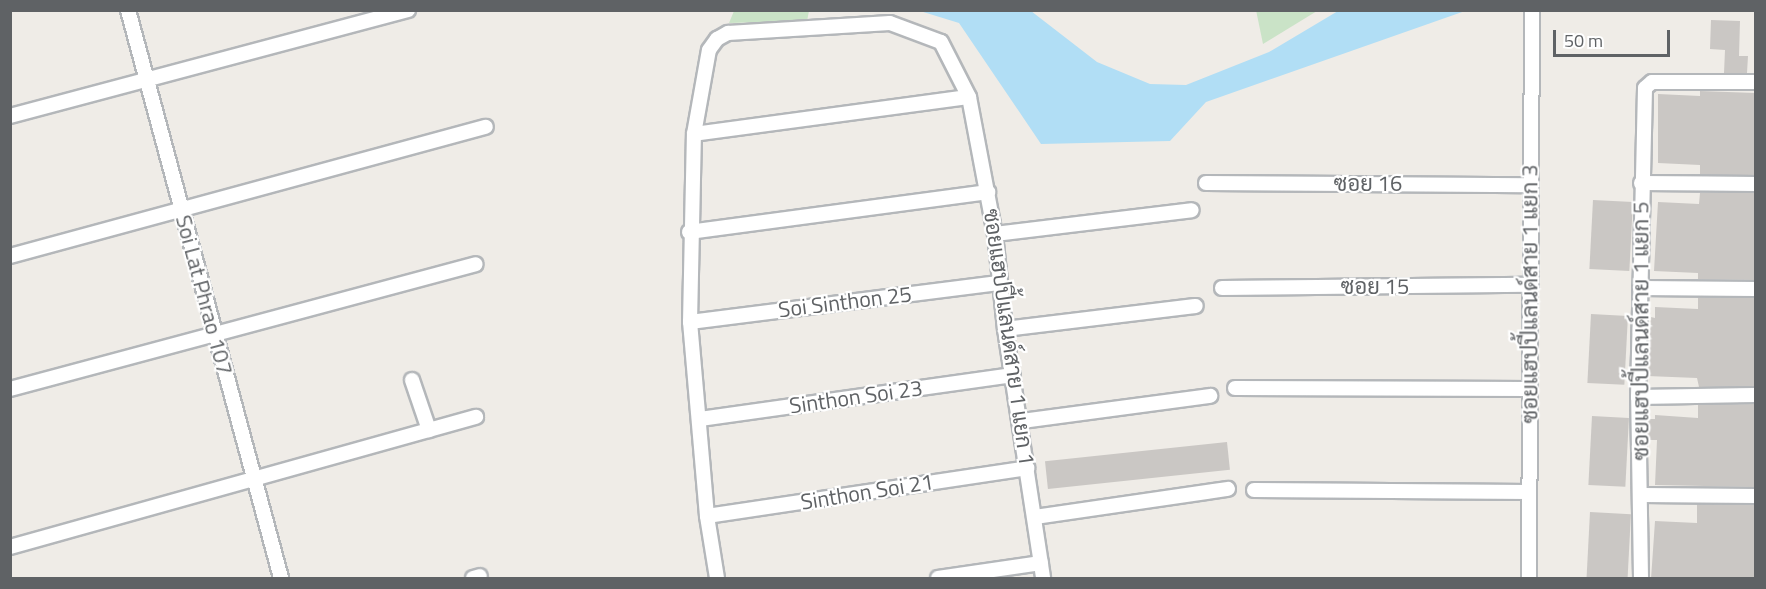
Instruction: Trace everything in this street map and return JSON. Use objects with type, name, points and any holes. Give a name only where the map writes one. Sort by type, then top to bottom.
[{"type":"street","name":"Soi Lat Phrao 107","points":[[128,10],[281,579]]},
{"type":"street","points":[[10,116],[408,10]]},
{"type":"street","name":"ซอยแฮปปี้แลนด์สาย 1 แยก 3","points":[[1529,579],[1528,285],[1533,15]]},
{"type":"street","name":"ซอยแฮปปี้แลนด์สาย 1 แยก 1","points":[[717,579],[707,516],[690,322],[689,232],[694,134],[709,50],[717,39],[728,33],[891,23],[918,30],[941,42],[969,97],[995,234],[1005,329],[1022,421],[1043,579]]},
{"type":"street","name":"ซอยแฮปปี้แลนด์สาย 1 แยก 5","points":[[1641,579],[1643,495],[1638,397],[1644,93],[1648,84],[1755,82]]},
{"type":"street","points":[[694,134],[969,97]]},
{"type":"street","points":[[10,256],[486,127]]},
{"type":"street","name":"ซอย 16","points":[[1206,183],[1530,185]]},
{"type":"street","points":[[1641,183],[1755,184]]},
{"type":"street","points":[[689,232],[988,192]]},
{"type":"street","points":[[995,234],[1192,210]]},
{"type":"street","points":[[10,389],[475,264]]},
{"type":"street","name":"Soi Sinthon 25","points":[[690,322],[999,283]]},
{"type":"street","name":"ซอย 15","points":[[1222,288],[1528,285]]},
{"type":"street","points":[[1640,288],[1755,289]]},
{"type":"street","points":[[1005,329],[1196,306]]},
{"type":"street","name":"Sinthon Soi 23","points":[[700,419],[1012,375]]},
{"type":"street","points":[[411,380],[429,430]]},
{"type":"street","points":[[1234,388],[1529,389]]},
{"type":"street","points":[[1638,397],[1755,395]]},
{"type":"street","points":[[1022,421],[1210,396]]},
{"type":"street","points":[[10,547],[476,417]]},
{"type":"street","name":"Sinthon Soi 21","points":[[707,516],[1027,468]]},
{"type":"street","points":[[1035,517],[1228,489]]},
{"type":"street","points":[[1254,490],[1529,492]]},
{"type":"street","points":[[1643,495],[1755,496]]},
{"type":"street","points":[[938,579],[1041,563]]},
{"type":"green space","points":[[734,10],[809,11],[807,21],[729,23]]},
{"type":"green space","points":[[1256,10],[1317,10],[1317,11],[1263,44]]},
{"type":"water","points":[[920,11],[1031,11],[1097,62],[1150,84],[1186,85],[1269,52],[1338,11],[1465,11],[1206,102],[1170,141],[1041,144],[959,23]]},
{"type":"building","points":[[1711,20],[1740,21],[1739,56],[1748,56],[1747,73],[1724,73],[1725,50],[1710,49]]},
{"type":"building","points":[[1700,91],[1755,93],[1755,175],[1700,175],[1700,165],[1658,163],[1658,94],[1700,96]]},
{"type":"building","points":[[1700,193],[1755,193],[1755,280],[1698,279],[1698,273],[1654,271],[1658,202],[1699,204]]},
{"type":"building","points":[[1593,200],[1633,202],[1629,271],[1589,269]]},
{"type":"building","points":[[1698,298],[1755,298],[1755,386],[1699,387],[1697,378],[1647,376],[1651,317],[1655,318],[1655,307],[1698,309]]},
{"type":"building","points":[[1591,314],[1628,316],[1624,385],[1587,383]]},
{"type":"building","points":[[1755,404],[1755,487],[1655,485],[1657,440],[1648,440],[1647,419],[1655,419],[1655,415],[1698,418],[1698,405]]},
{"type":"building","points":[[1592,416],[1629,418],[1625,487],[1588,485]]},
{"type":"building","points":[[1227,442],[1230,470],[1048,489],[1045,461]]},
{"type":"building","points":[[1697,504],[1755,505],[1755,579],[1651,579],[1655,521],[1697,523]]},
{"type":"building","points":[[1590,512],[1631,514],[1628,578],[1587,578]]}]
